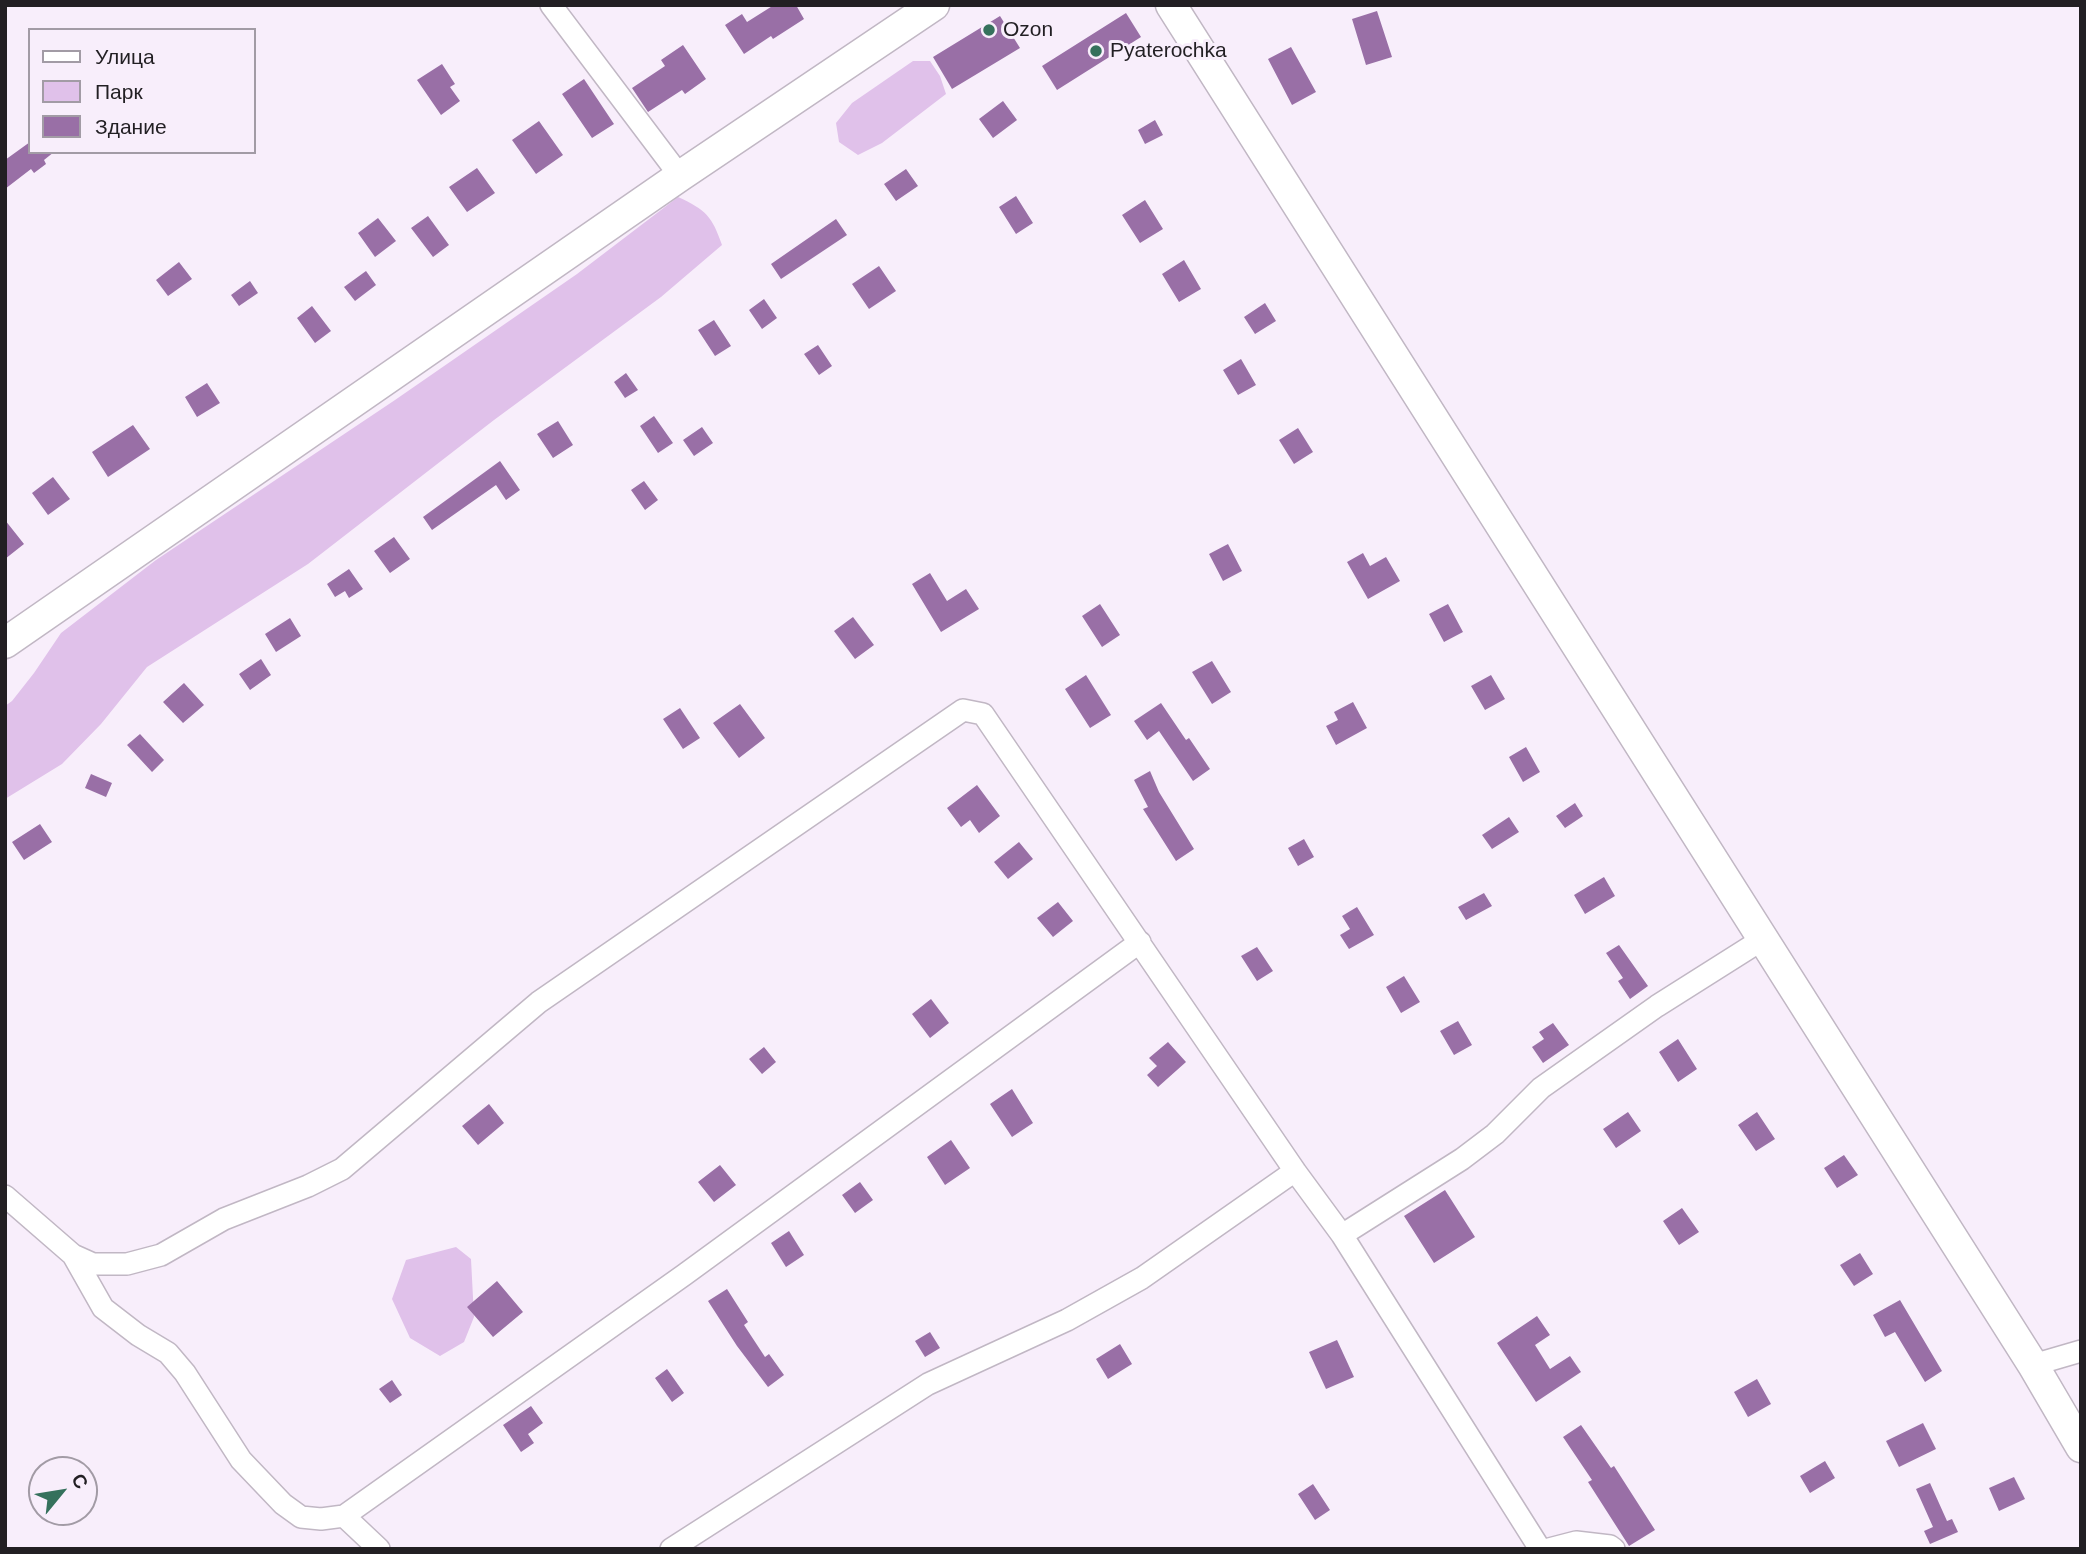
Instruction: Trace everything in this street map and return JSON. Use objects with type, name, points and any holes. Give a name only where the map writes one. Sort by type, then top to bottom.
[{"type":"street","points":[[551,5],[680,176]]},
{"type":"street","points":[[5,643],[680,176],[934,5]]},
{"type":"street","points":[[1171,5],[2033,1365],[2081,1447]]},
{"type":"street","points":[[5,1196],[73,1255],[93,1264],[127,1264],[161,1255],[224,1219],[342,1170],[539,1002],[963,710],[983,714],[1295,1171],[1342,1235],[1540,1549]]},
{"type":"street","points":[[1342,1235],[1462,1158],[1495,1134],[1541,1088],[1657,1006],[1763,939]]},
{"type":"street","points":[[73,1255],[103,1308],[138,1335],[168,1353],[186,1373],[241,1460],[283,1504],[301,1517],[321,1519],[344,1516],[696,1267],[1140,942]]},
{"type":"street","points":[[671,1549],[928,1384],[1067,1320],[1142,1278],[1295,1171]]},
{"type":"street","points":[[2033,1365],[2081,1351]]},
{"type":"street","points":[[344,1516],[379,1549]]},
{"type":"street","points":[[1549,1549],[1576,1542],[1610,1546],[1614,1549]]},
{"type":"green space","points":[[913,61],[930,61],[940,76],[946,94],[882,143],[858,155],[839,142],[836,123],[852,103]]},
{"type":"green space","points":[[678,197],[707,215],[722,245],[661,297],[494,420],[308,564],[147,667],[101,724],[62,764],[5,799],[5,706],[34,673],[61,633],[156,560],[577,274]]},
{"type":"green space","points":[[456,1247],[471,1259],[474,1317],[464,1342],[440,1356],[410,1338],[392,1299],[406,1260]]},
{"type":"building","points":[[774,5],[796,5],[804,19],[744,54],[725,25],[742,14],[747,22]]},
{"type":"building","points":[[1377,11],[1392,57],[1366,65],[1352,19]]},
{"type":"building","points":[[1126,13],[1141,37],[1057,90],[1042,66]]},
{"type":"building","points":[[1000,16],[1020,48],[952,89],[933,57]]},
{"type":"building","points":[[683,45],[706,79],[685,94],[682,90],[648,112],[632,88],[665,66],[661,60]]},
{"type":"building","points":[[1291,47],[1316,92],[1292,105],[1268,59]]},
{"type":"building","points":[[442,64],[455,84],[450,87],[460,101],[441,115],[417,80]]},
{"type":"building","points":[[584,79],[614,124],[592,138],[562,94]]},
{"type":"building","points":[[1003,101],[1017,120],[993,138],[979,119]]},
{"type":"building","points":[[1155,120],[1163,135],[1145,144],[1138,130]]},
{"type":"building","points":[[539,121],[563,155],[536,174],[512,140]]},
{"type":"building","points":[[28,143],[28,154],[52,154],[44,160],[46,164],[34,173],[31,169],[5,189],[5,160]]},
{"type":"building","points":[[477,168],[495,193],[467,212],[449,187]]},
{"type":"building","points":[[906,169],[918,186],[896,201],[884,184]]},
{"type":"building","points":[[1016,196],[1033,223],[1016,234],[999,207]]},
{"type":"building","points":[[1145,200],[1163,229],[1140,243],[1122,215]]},
{"type":"building","points":[[428,216],[449,245],[433,257],[411,228]]},
{"type":"building","points":[[378,218],[396,241],[375,257],[358,233]]},
{"type":"building","points":[[836,219],[847,235],[781,279],[771,264]]},
{"type":"building","points":[[1184,260],[1201,289],[1179,302],[1162,274]]},
{"type":"building","points":[[179,262],[192,279],[168,296],[156,280]]},
{"type":"building","points":[[879,266],[896,291],[869,309],[852,284]]},
{"type":"building","points":[[366,271],[376,285],[355,301],[344,287]]},
{"type":"building","points":[[250,281],[258,293],[239,306],[231,295]]},
{"type":"building","points":[[764,299],[777,318],[762,329],[749,310]]},
{"type":"building","points":[[1265,303],[1276,321],[1255,334],[1244,317]]},
{"type":"building","points":[[312,306],[331,331],[315,343],[297,318]]},
{"type":"building","points":[[714,320],[731,346],[715,356],[698,330]]},
{"type":"building","points":[[818,345],[832,366],[819,375],[804,354]]},
{"type":"building","points":[[1241,359],[1256,385],[1238,395],[1223,370]]},
{"type":"building","points":[[626,373],[638,390],[625,398],[614,382]]},
{"type":"building","points":[[207,383],[220,403],[197,417],[185,397]]},
{"type":"building","points":[[654,416],[673,443],[658,453],[640,426]]},
{"type":"building","points":[[558,421],[573,445],[553,458],[537,434]]},
{"type":"building","points":[[133,425],[150,449],[108,477],[92,452]]},
{"type":"building","points":[[702,427],[713,443],[694,456],[683,440]]},
{"type":"building","points":[[1298,428],[1313,452],[1294,464],[1279,440]]},
{"type":"building","points":[[500,461],[520,490],[506,500],[496,485],[432,530],[423,517]]},
{"type":"building","points":[[53,477],[70,499],[48,515],[32,493]]},
{"type":"building","points":[[644,481],[658,500],[645,510],[631,490]]},
{"type":"building","points":[[5,520],[24,544],[5,559]]},
{"type":"building","points":[[394,537],[410,559],[390,573],[374,551]]},
{"type":"building","points":[[1228,544],[1242,571],[1223,581],[1209,554]]},
{"type":"building","points":[[1363,553],[1370,566],[1386,557],[1400,581],[1368,599],[1347,562]]},
{"type":"building","points":[[349,569],[363,589],[349,598],[345,591],[335,597],[327,584]]},
{"type":"building","points":[[930,573],[947,601],[966,589],[979,609],[941,632],[912,584]]},
{"type":"building","points":[[1100,604],[1120,635],[1102,647],[1082,616]]},
{"type":"building","points":[[1448,604],[1463,632],[1444,642],[1429,614]]},
{"type":"building","points":[[853,617],[874,645],[855,659],[834,631]]},
{"type":"building","points":[[290,618],[301,636],[276,652],[265,634]]},
{"type":"building","points":[[261,659],[271,675],[250,690],[239,674]]},
{"type":"building","points":[[1212,661],[1231,692],[1212,704],[1192,672]]},
{"type":"building","points":[[1086,675],[1111,715],[1090,728],[1065,689]]},
{"type":"building","points":[[1491,675],[1505,699],[1485,710],[1471,686]]},
{"type":"building","points":[[184,683],[204,705],[183,723],[163,702]]},
{"type":"building","points":[[1353,702],[1367,728],[1336,745],[1326,726],[1338,720],[1334,712]]},
{"type":"building","points":[[1161,703],[1210,769],[1193,781],[1159,731],[1147,740],[1134,721]]},
{"type":"building","points":[[740,704],[765,738],[739,758],[713,723]]},
{"type":"building","points":[[680,708],[700,738],[683,749],[663,719]]},
{"type":"building","points":[[140,734],[164,760],[152,772],[127,745]]},
{"type":"building","points":[[1526,747],[1540,772],[1523,782],[1509,757]]},
{"type":"building","points":[[1150,771],[1159,792],[1194,849],[1176,861],[1143,809],[1148,807],[1134,780]]},
{"type":"building","points":[[91,774],[112,783],[106,797],[85,788]]},
{"type":"building","points":[[977,785],[1000,816],[979,833],[970,820],[961,827],[947,808]]},
{"type":"building","points":[[1575,803],[1583,816],[1565,828],[1556,816]]},
{"type":"building","points":[[1509,817],[1519,832],[1492,849],[1482,835]]},
{"type":"building","points":[[40,824],[52,842],[24,860],[12,842]]},
{"type":"building","points":[[1304,839],[1314,857],[1298,866],[1288,848]]},
{"type":"building","points":[[1019,842],[1033,859],[1008,879],[994,862]]},
{"type":"building","points":[[1604,877],[1615,896],[1585,914],[1574,895]]},
{"type":"building","points":[[1484,893],[1492,906],[1466,920],[1458,907]]},
{"type":"building","points":[[1058,902],[1073,921],[1053,937],[1037,918]]},
{"type":"building","points":[[1357,907],[1374,935],[1349,949],[1340,935],[1350,929],[1342,916]]},
{"type":"building","points":[[1619,945],[1648,986],[1630,999],[1618,981],[1623,978],[1606,953]]},
{"type":"building","points":[[1257,947],[1273,971],[1257,981],[1241,956]]},
{"type":"building","points":[[1404,976],[1420,1002],[1401,1013],[1386,987]]},
{"type":"building","points":[[931,999],[949,1023],[930,1038],[912,1014]]},
{"type":"building","points":[[1458,1021],[1472,1045],[1454,1055],[1440,1031]]},
{"type":"building","points":[[1553,1023],[1569,1045],[1543,1063],[1532,1047],[1544,1039],[1539,1032]]},
{"type":"building","points":[[1678,1039],[1697,1069],[1678,1082],[1659,1052]]},
{"type":"building","points":[[1168,1042],[1186,1062],[1158,1087],[1147,1075],[1157,1066],[1149,1058]]},
{"type":"building","points":[[764,1047],[776,1062],[762,1074],[749,1059]]},
{"type":"building","points":[[1012,1089],[1033,1123],[1012,1137],[990,1104]]},
{"type":"building","points":[[489,1104],[504,1123],[478,1145],[462,1126]]},
{"type":"building","points":[[1628,1112],[1641,1131],[1616,1148],[1603,1129]]},
{"type":"building","points":[[1757,1112],[1775,1139],[1756,1151],[1738,1125]]},
{"type":"building","points":[[951,1140],[970,1168],[945,1185],[927,1157]]},
{"type":"building","points":[[1844,1155],[1858,1175],[1837,1188],[1824,1168]]},
{"type":"building","points":[[720,1165],[736,1185],[714,1202],[698,1182]]},
{"type":"building","points":[[860,1182],[873,1200],[855,1213],[842,1195]]},
{"type":"building","points":[[1445,1190],[1475,1237],[1434,1263],[1404,1216]]},
{"type":"building","points":[[1682,1208],[1699,1232],[1679,1245],[1663,1221]]},
{"type":"building","points":[[789,1231],[804,1255],[786,1267],[771,1243]]},
{"type":"building","points":[[1860,1253],[1873,1274],[1854,1286],[1840,1265]]},
{"type":"building","points":[[497,1281],[523,1312],[493,1337],[467,1307]]},
{"type":"building","points":[[727,1289],[748,1322],[744,1325],[765,1357],[769,1354],[784,1375],[768,1387],[708,1301]]},
{"type":"building","points":[[1900,1300],[1942,1371],[1925,1382],[1895,1332],[1885,1337],[1873,1315]]},
{"type":"building","points":[[1537,1316],[1550,1335],[1535,1345],[1550,1369],[1570,1356],[1581,1372],[1536,1402],[1497,1343]]},
{"type":"building","points":[[930,1332],[940,1348],[925,1357],[915,1341]]},
{"type":"building","points":[[1337,1340],[1354,1377],[1326,1389],[1309,1352]]},
{"type":"building","points":[[1120,1344],[1132,1364],[1108,1379],[1096,1359]]},
{"type":"building","points":[[667,1369],[684,1393],[672,1402],[655,1378]]},
{"type":"building","points":[[1757,1379],[1771,1404],[1748,1417],[1734,1392]]},
{"type":"building","points":[[392,1380],[402,1395],[390,1403],[379,1389]]},
{"type":"building","points":[[531,1406],[543,1423],[528,1434],[534,1443],[521,1452],[503,1425]]},
{"type":"building","points":[[1923,1423],[1936,1449],[1899,1467],[1886,1441]]},
{"type":"building","points":[[1581,1425],[1611,1468],[1614,1466],[1655,1530],[1629,1546],[1588,1482],[1592,1480],[1563,1437]]},
{"type":"building","points":[[1825,1461],[1835,1478],[1810,1493],[1800,1476]]},
{"type":"building","points":[[2014,1477],[2025,1499],[1999,1511],[1989,1488]]},
{"type":"building","points":[[1930,1483],[1947,1521],[1952,1519],[1958,1532],[1930,1544],[1924,1531],[1933,1527],[1916,1489]]},
{"type":"building","points":[[1313,1484],[1330,1510],[1315,1520],[1298,1494]]},
{"type":"place","name":"Ozon","points":[[989,30]]},
{"type":"place","name":"Pyaterochka","points":[[1096,51]]}]
